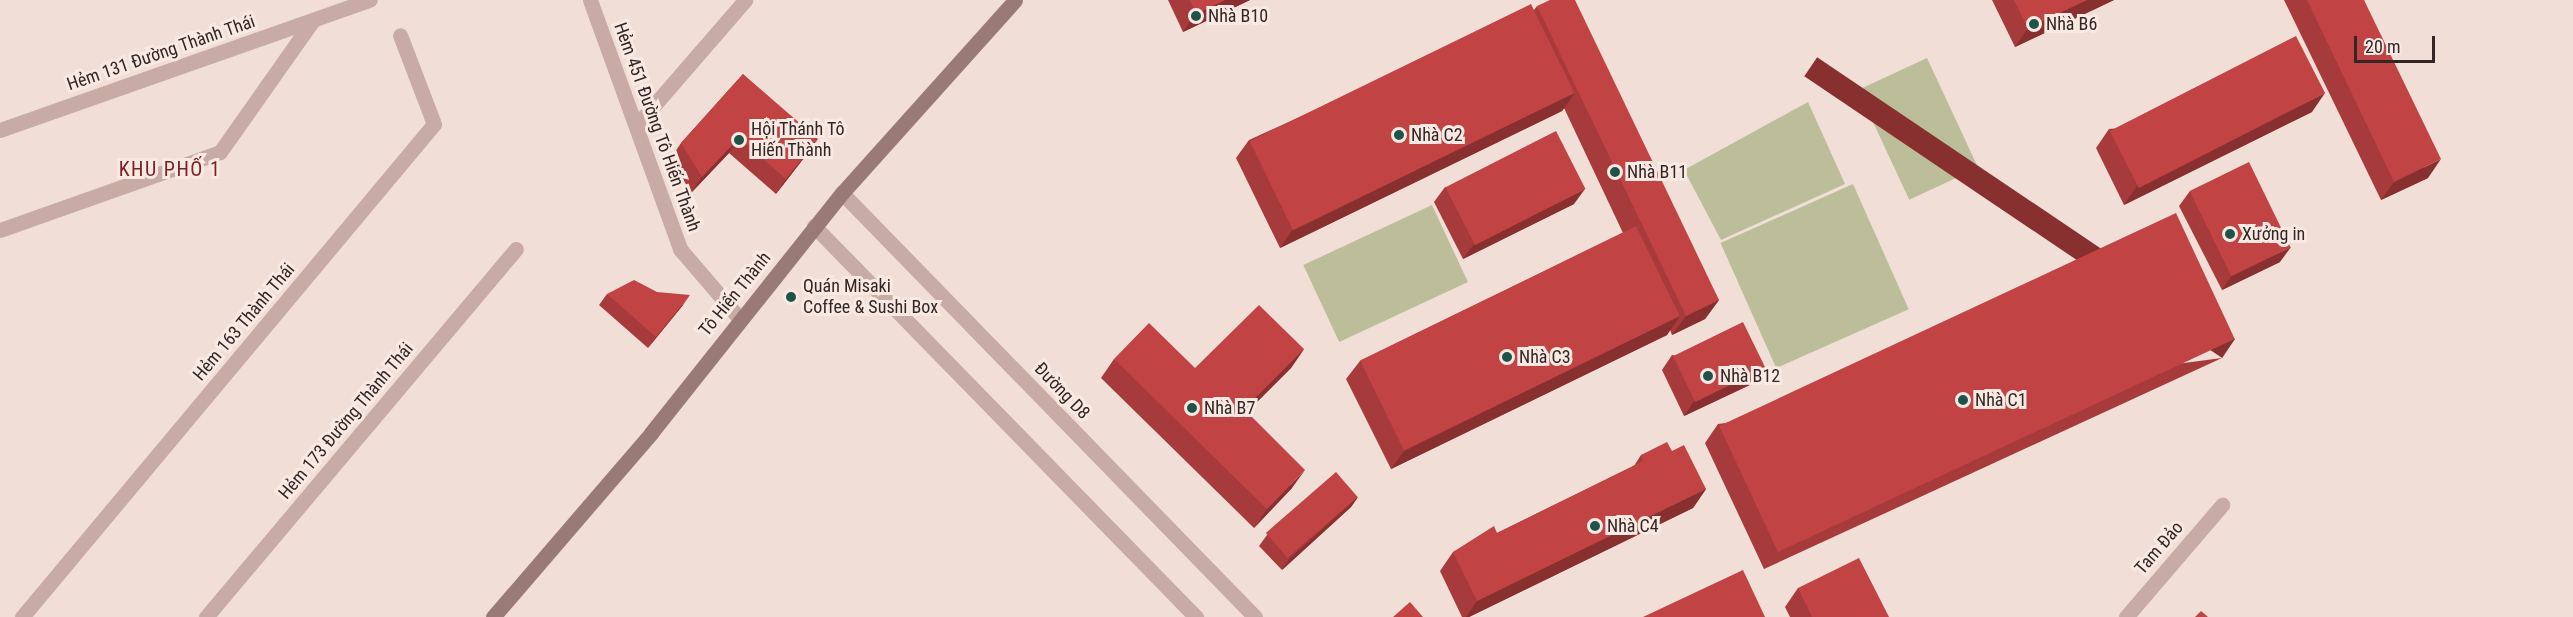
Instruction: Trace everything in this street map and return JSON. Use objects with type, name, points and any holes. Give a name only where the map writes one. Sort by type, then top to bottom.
[{"type":"main road","name":"Tô Hiến Thành","points":[[493,617],[651,433],[814,226],[1007,3]]},
{"type":"street","name":"Hẻm 131 Đường Thành Thái","points":[[0,130],[370,0]]},
{"type":"street","name":"Hẻm 451 Đường Tô Hiến Thành","points":[[590,0],[681,249],[740,319]]},
{"type":"street","points":[[636,126],[745,0]]},
{"type":"street","points":[[0,230],[220,152],[312,20]]},
{"type":"street","name":"Hẻm 163 Thành Thái","points":[[22,617],[434,124],[400,35]]},
{"type":"street","name":"Đường D8","points":[[842,193],[1255,617]]},
{"type":"street","points":[[814,226],[1196,617]]},
{"type":"street","name":"Hẻm 173 Đường Thành Thái","points":[[206,617],[516,249]]},
{"type":"street","name":"Tam Đảo","points":[[2126,617],[2222,504]]},
{"type":"green space","points":[[1927,58],[1978,168],[1909,200],[1858,90]]},
{"type":"green space","points":[[1808,102],[1845,184],[1721,240],[1684,170]]},
{"type":"green space","points":[[1853,184],[1909,309],[1776,368],[1721,243]]},
{"type":"green space","points":[[1432,205],[1468,282],[1339,342],[1303,265]]},
{"type":"building","points":[[1190,0],[1225,0],[1196,14]]},
{"type":"building","points":[[1550,0],[1575,0],[1719,300],[1686,316],[1537,6]]},
{"type":"building","points":[[2014,0],[2087,0],[2028,28]]},
{"type":"building","points":[[2307,0],[2364,0],[2441,159],[2394,182]]},
{"type":"building","name":"Nhà C2","points":[[1531,4],[1574,93],[1293,230],[1250,141]]},
{"type":"building","points":[[2296,36],[2325,93],[2139,188],[2110,131]]},
{"type":"building","name":"Hội Thánh Tô Hiến Thành","points":[[743,74],[818,139],[786,179],[739,138],[702,177],[681,143]]},
{"type":"building","points":[[1556,131],[1586,189],[1475,245],[1446,187]]},
{"type":"building","name":"Xưởng in","points":[[2249,162],[2291,247],[2231,276],[2190,191]]},
{"type":"building","name":"Nhà C1","points":[[2176,213],[2235,339],[1778,552],[1719,426]]},
{"type":"building","name":"Nhà C3","points":[[1636,226],[1680,316],[1404,450],[1360,361]]},
{"type":"building","points":[[634,280],[657,292],[690,295],[656,337],[607,294]]},
{"type":"building","name":"Nhà B7","points":[[1259,305],[1304,349],[1244,409],[1305,470],[1267,509],[1114,359],[1149,323],[1195,368]]},
{"type":"building","name":"Nhà B12","points":[[1743,322],[1765,368],[1695,402],[1673,356]]},
{"type":"building","name":"Nhà C4","points":[[1667,442],[1672,451],[1684,445],[1706,489],[1477,601],[1453,552],[1494,526],[1497,533],[1643,461],[1641,455]]},
{"type":"building","points":[[1336,472],[1358,497],[1287,558],[1266,533]]},
{"type":"building","points":[[1859,558],[1889,617],[1812,617],[1798,588]]},
{"type":"building","points":[[1743,570],[1765,617],[1643,617]]},
{"type":"building","points":[[1410,602],[1423,617],[1393,617]]},
{"type":"building","points":[[2201,611],[2208,617],[2195,617]]},
{"type":"place","name":"Nhà B10","points":[[1196,16]]},
{"type":"place","name":"Nhà B6","points":[[2034,24]]},
{"type":"place","name":"Nhà C2","points":[[1399,135]]},
{"type":"place","name":"Hội Thánh Tô Hiến Thành","points":[[739,140]]},
{"type":"place","name":"Nhà B11","points":[[1615,172]]},
{"type":"place","name":"Xưởng in","points":[[2230,234]]},
{"type":"place","name":"Quán Misaki Coffee & Sushi Box","points":[[791,297]]},
{"type":"place","name":"Nhà C3","points":[[1507,357]]},
{"type":"place","name":"Nhà B12","points":[[1708,376]]},
{"type":"place","name":"Nhà C1","points":[[1963,400]]},
{"type":"place","name":"Nhà B7","points":[[1192,408]]},
{"type":"place","name":"Nhà C4","points":[[1595,526]]},
{"type":"district","name":"KHU PHỐ 1","points":[[170,169]]}]
